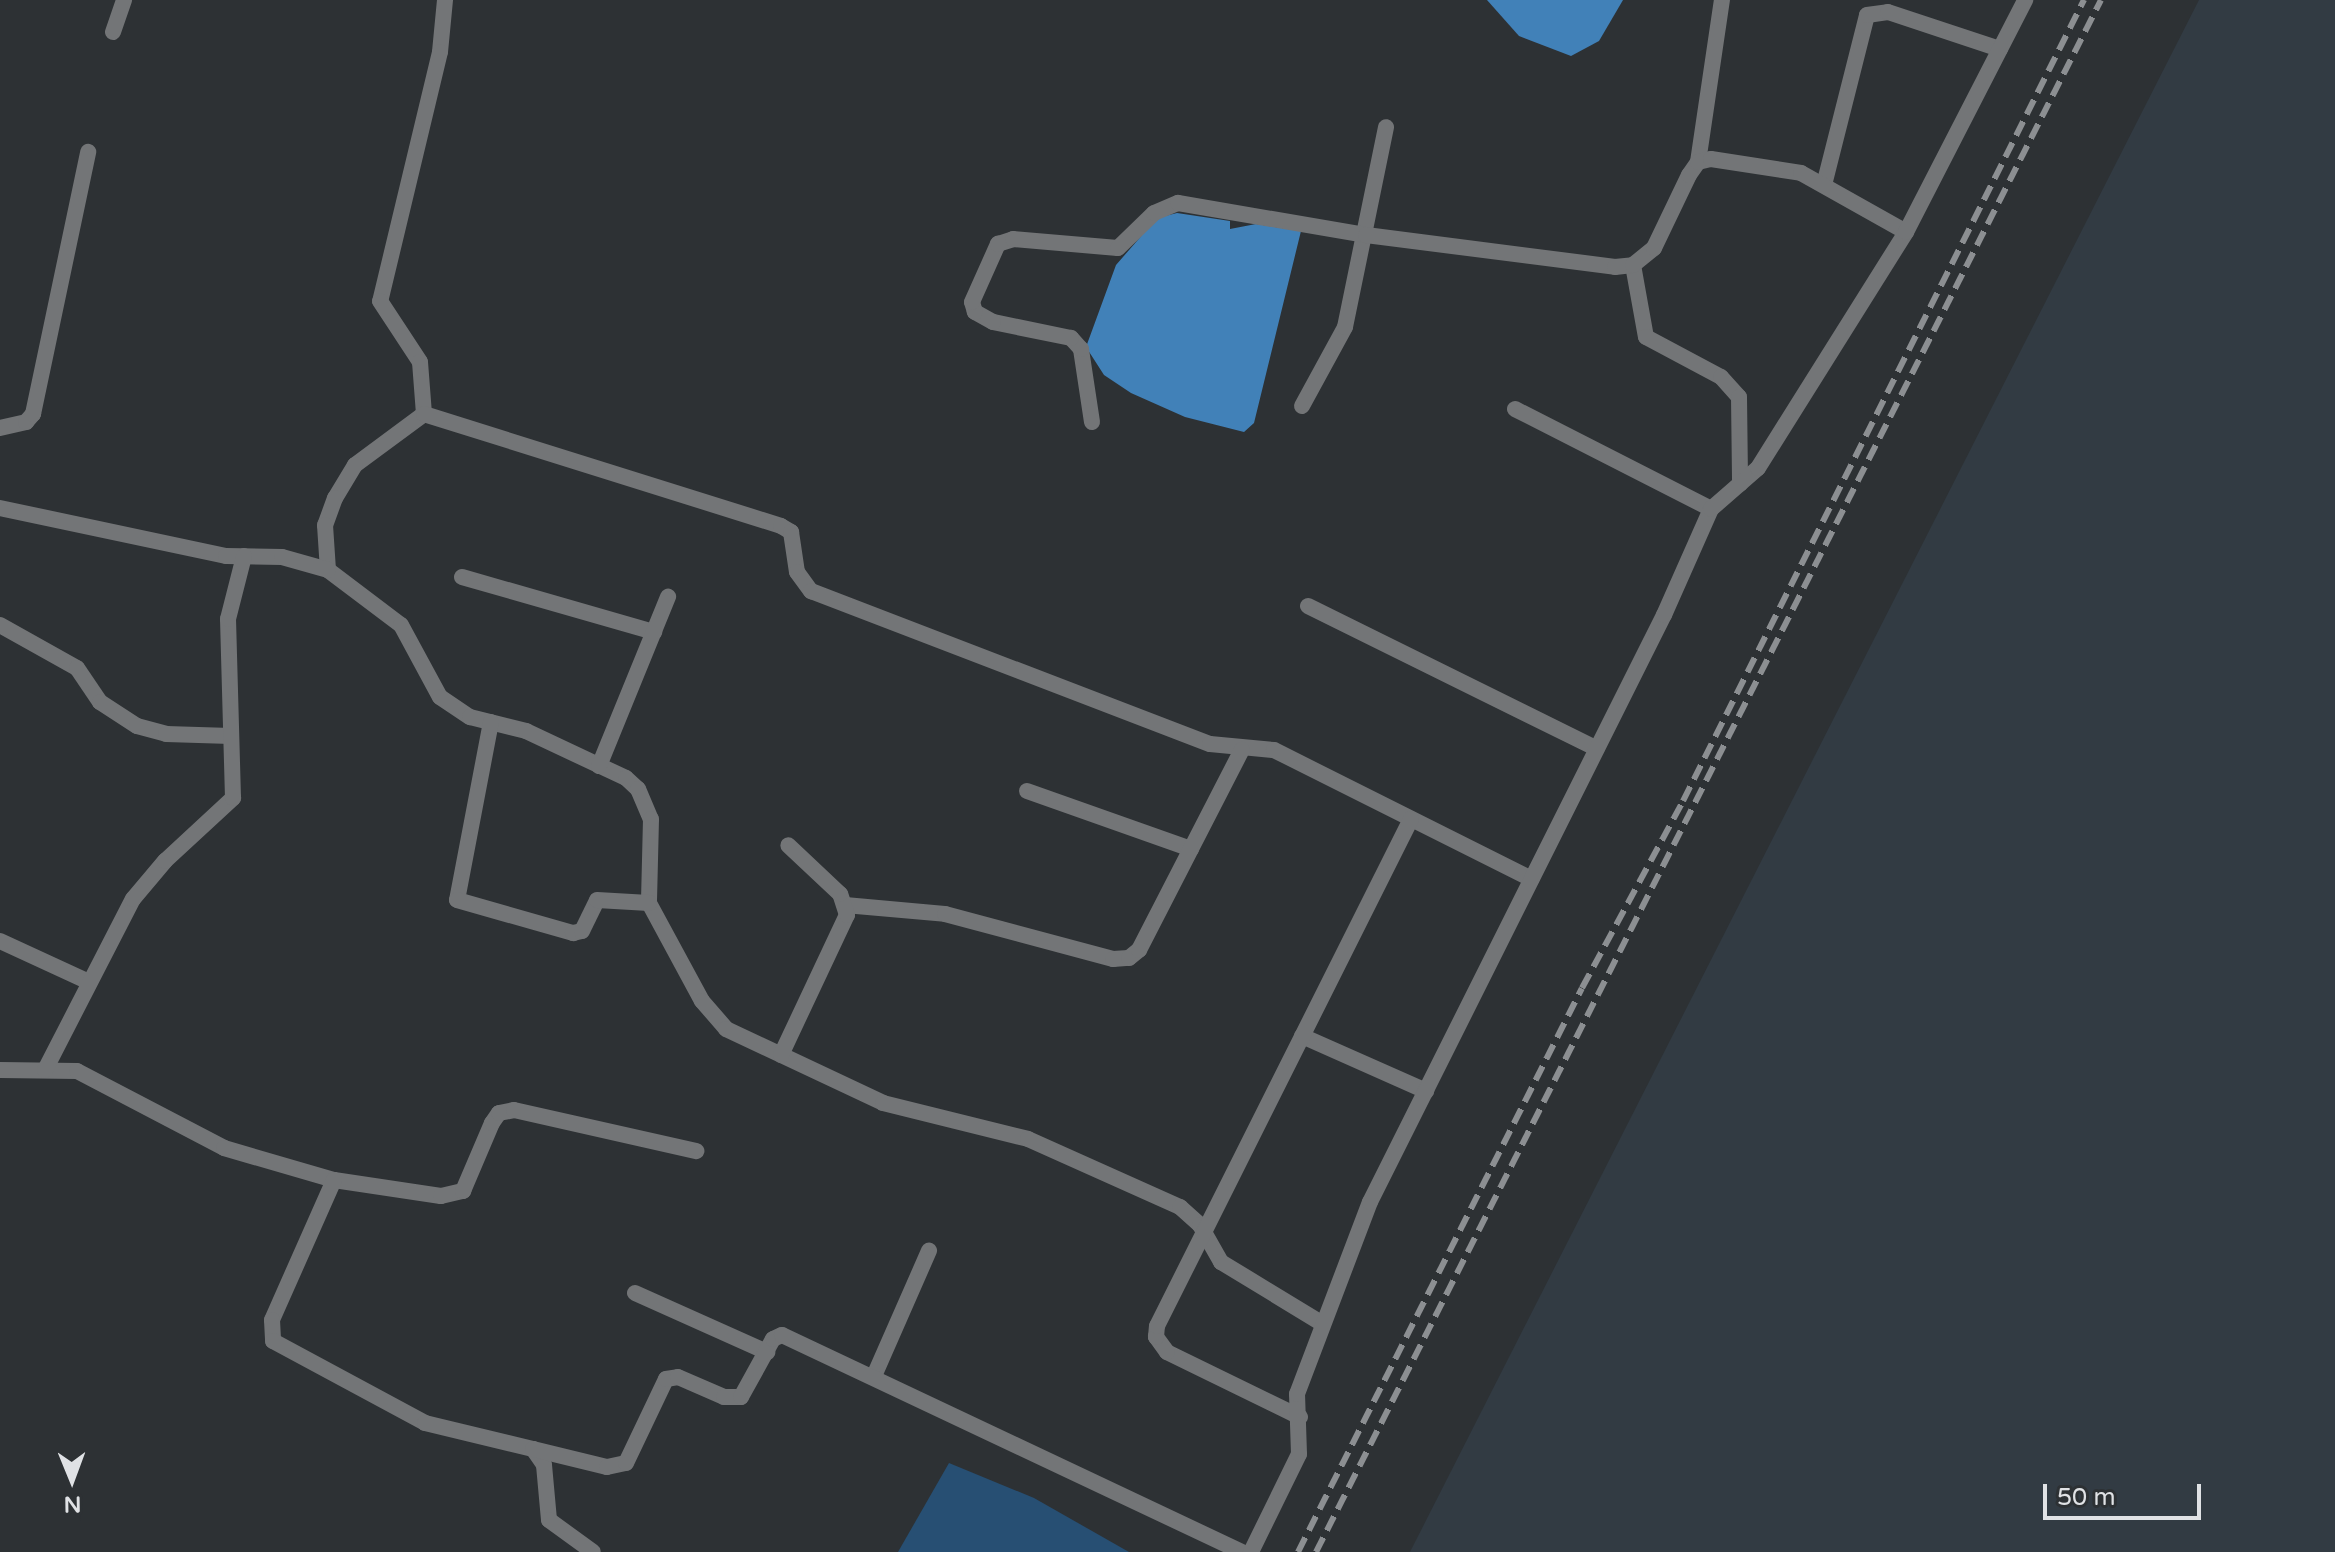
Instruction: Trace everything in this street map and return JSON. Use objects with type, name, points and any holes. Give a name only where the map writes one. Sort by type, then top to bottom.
[{"type":"street","points":[[113,32],[124,0]]},
{"type":"street","points":[[424,414],[420,362],[380,301],[440,52],[445,0]]},
{"type":"street","points":[[1092,422],[1081,349],[1071,338],[993,322],[975,312],[972,302],[998,244],[1013,239],[1118,248],[1154,213],[1178,203],[1366,235],[1615,267],[1633,265],[1654,248],[1698,162],[1722,0]]},
{"type":"street","points":[[1251,1552],[1299,1454],[1297,1394],[1370,1202],[1597,749],[1711,509],[1758,468],[1906,232],[2025,0]]},
{"type":"street","points":[[1824,185],[1867,15],[1888,12],[2000,49]]},
{"type":"street","points":[[1302,406],[1341,338],[1366,235],[1386,127]]},
{"type":"street","points":[[0,428],[26,422],[33,414],[88,152]]},
{"type":"street","points":[[1698,162],[1786,168],[1824,185],[1906,232]]},
{"type":"street","points":[[1633,265],[1646,337],[1721,377],[1739,397],[1740,484]]},
{"type":"street","points":[[1515,409],[1711,509]]},
{"type":"street","points":[[328,570],[325,525],[335,498],[355,465],[424,414]]},
{"type":"street","points":[[424,414],[781,526],[791,532],[797,572],[811,591],[1210,744],[1242,750],[1263,746],[1274,750],[1532,879]]},
{"type":"street","points":[[0,508],[244,556],[282,557],[328,570],[401,625],[440,697],[470,717],[526,731],[626,778],[647,803],[649,903],[712,1017],[781,1055],[883,1103],[1028,1139],[1180,1207],[1203,1233],[1221,1262],[1323,1324]]},
{"type":"street","points":[[45,1070],[133,899],[165,861],[233,798],[228,619],[244,556]]},
{"type":"street","points":[[462,577],[654,632]]},
{"type":"street","points":[[599,766],[668,597]]},
{"type":"street","points":[[1308,606],[1597,749]]},
{"type":"street","points":[[0,625],[77,668],[100,702],[137,726],[166,734],[231,736]]},
{"type":"street","points":[[491,722],[457,900],[573,933],[582,931],[597,900],[649,903]]},
{"type":"street","points":[[788,845],[845,905],[945,914],[1113,959],[1129,958],[1139,950],[1242,750]]},
{"type":"street","points":[[1027,791],[1191,849]]},
{"type":"street","points":[[1300,1417],[1159,1345],[1157,1326],[1411,819]]},
{"type":"street","points":[[781,1055],[844,926],[845,905]]},
{"type":"street","points":[[0,941],[89,982]]},
{"type":"street","points":[[1302,1036],[1426,1091]]},
{"type":"street","points":[[0,1070],[45,1070],[90,1075],[205,1141],[334,1180],[453,1197],[469,1181],[499,1113],[514,1110],[696,1151]]},
{"type":"street","points":[[334,1180],[272,1320],[273,1341],[425,1423],[607,1467],[626,1463],[666,1379],[678,1377],[724,1397],[741,1397],[773,1339],[792,1336],[1242,1552]]},
{"type":"street","points":[[874,1376],[929,1251]]},
{"type":"street","points":[[635,1293],[767,1352]]},
{"type":"street","points":[[533,1449],[544,1465],[549,1520],[593,1552]]},
{"type":"shaded area","points":[[1487,0],[1623,0],[1599,41],[1571,56],[1519,36]]},
{"type":"shaded area","points":[[2199,0],[2335,0],[2335,1552],[1410,1552]]},
{"type":"shaded area","points":[[1177,213],[1230,221],[1230,229],[1256,224],[1301,231],[1254,423],[1244,432],[1185,417],[1131,393],[1104,375],[1086,347],[1116,265],[1157,218]]},
{"type":"shaded area","points":[[949,1463],[1034,1498],[1129,1552],[898,1552]]},
{"type":"railway","points":[[1298,1552],[1582,988],[1683,801],[2084,0]]},
{"type":"railway","points":[[1316,1552],[2101,0]]}]
